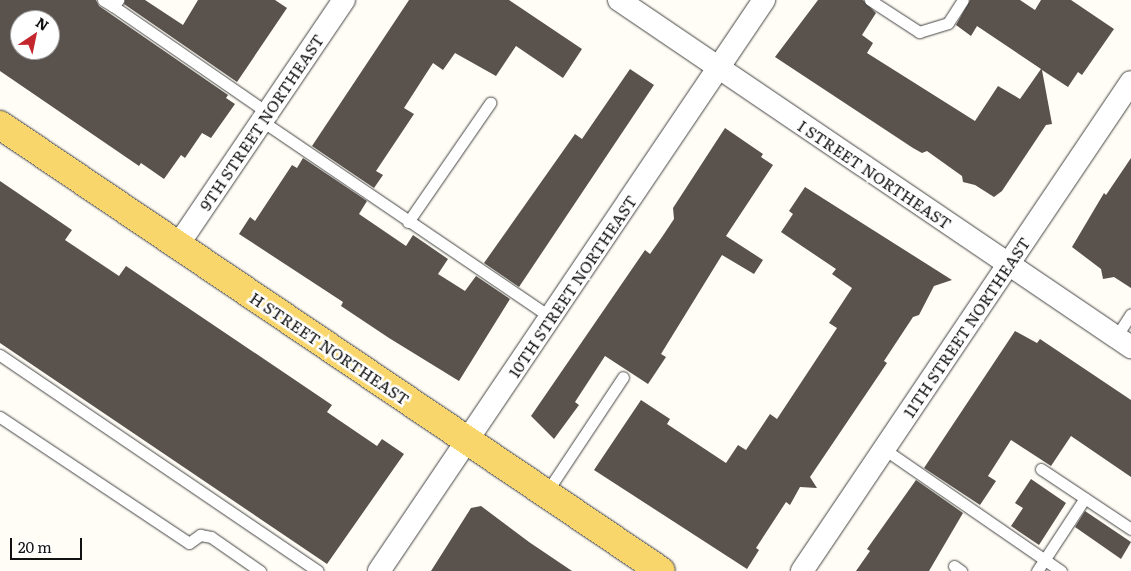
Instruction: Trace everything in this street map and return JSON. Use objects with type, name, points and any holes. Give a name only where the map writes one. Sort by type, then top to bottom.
[{"type":"main road","name":"H STREET NORTHEAST","points":[[0,124],[661,571]]},
{"type":"street","name":"9TH STREET NORTHEAST","points":[[178,245],[344,0]]},
{"type":"street","name":"I STREET NORTHEAST","points":[[619,0],[1123,342]]},
{"type":"street","name":"10TH STREET NORTHEAST","points":[[378,571],[764,0]]},
{"type":"street","name":"11TH STREET NORTHEAST","points":[[802,571],[1131,82]]},
{"type":"lane","points":[[870,0],[918,32],[948,24],[963,0]]},
{"type":"lane","points":[[112,2],[408,222],[550,317]]},
{"type":"lane","points":[[408,222],[490,103]]},
{"type":"lane","points":[[1123,342],[1131,314]]},
{"type":"lane","points":[[0,355],[318,571]]},
{"type":"lane","points":[[546,493],[623,377]]},
{"type":"lane","points":[[0,417],[189,543],[200,535],[211,537],[260,571]]},
{"type":"lane","points":[[884,449],[1061,571]]},
{"type":"lane","points":[[1041,469],[1131,528]]},
{"type":"lane","points":[[1037,571],[1085,498]]},
{"type":"building","points":[[0,0],[96,0],[99,6],[228,95],[226,98],[235,104],[211,138],[202,133],[185,158],[181,155],[164,179],[141,163],[139,166],[0,71]]},
{"type":"building","points":[[125,0],[145,0],[183,25],[198,0],[275,0],[287,8],[237,82],[124,4]]},
{"type":"building","points":[[409,0],[509,0],[582,49],[563,78],[516,46],[496,76],[455,53],[443,70],[433,63],[404,108],[414,114],[376,171],[383,175],[374,188],[312,146]]},
{"type":"building","points":[[818,0],[863,0],[876,13],[862,35],[873,43],[867,53],[975,121],[998,86],[1020,99],[1041,69],[977,26],[971,36],[956,25],[970,0],[1020,0],[1035,10],[1041,0],[1071,0],[1114,29],[1082,75],[1078,72],[1068,87],[1042,70],[1052,124],[1046,125],[1002,191],[994,197],[975,185],[963,182],[962,176],[927,151],[922,153],[913,148],[775,57]]},
{"type":"building","points":[[630,69],[654,85],[519,287],[484,263],[575,134],[582,139]]},
{"type":"building","points":[[725,128],[763,154],[761,157],[773,165],[726,236],[763,260],[754,274],[722,255],[661,354],[666,357],[648,384],[605,356],[575,402],[579,405],[554,439],[531,416],[645,250],[650,254],[662,237],[674,219],[673,208]]},
{"type":"building","points":[[303,158],[367,201],[359,214],[406,246],[413,235],[448,259],[438,274],[465,291],[476,276],[510,299],[459,381],[341,306],[343,302],[239,234],[250,217],[255,221],[292,165],[297,168]]},
{"type":"building","points":[[1131,158],[1131,288],[1114,277],[1103,279],[1101,269],[1072,247],[1104,193],[1106,195]]},
{"type":"building","points":[[0,181],[72,230],[65,240],[119,276],[126,266],[332,405],[327,412],[377,446],[382,439],[404,454],[327,564],[0,343]]},
{"type":"building","points":[[805,187],[952,280],[934,286],[919,315],[913,317],[884,361],[887,363],[810,477],[817,488],[800,487],[790,505],[786,502],[756,548],[759,550],[747,569],[594,470],[641,400],[670,419],[667,424],[726,463],[738,445],[746,450],[770,414],[777,419],[837,328],[829,323],[852,288],[832,274],[836,269],[781,232],[793,214],[789,211]]},
{"type":"building","points":[[1015,331],[1037,343],[1040,339],[1131,400],[1131,477],[1071,436],[1051,466],[1011,440],[988,476],[996,481],[980,505],[924,468]]},
{"type":"building","points":[[1031,479],[1066,503],[1039,545],[1011,526],[1023,508],[1015,503]]},
{"type":"building","points":[[916,480],[963,513],[929,571],[856,571],[870,551],[867,549]]},
{"type":"building","points":[[481,506],[572,571],[431,571],[471,508]]},
{"type":"building","points":[[1085,511],[1131,542],[1121,559],[1075,527]]}]
